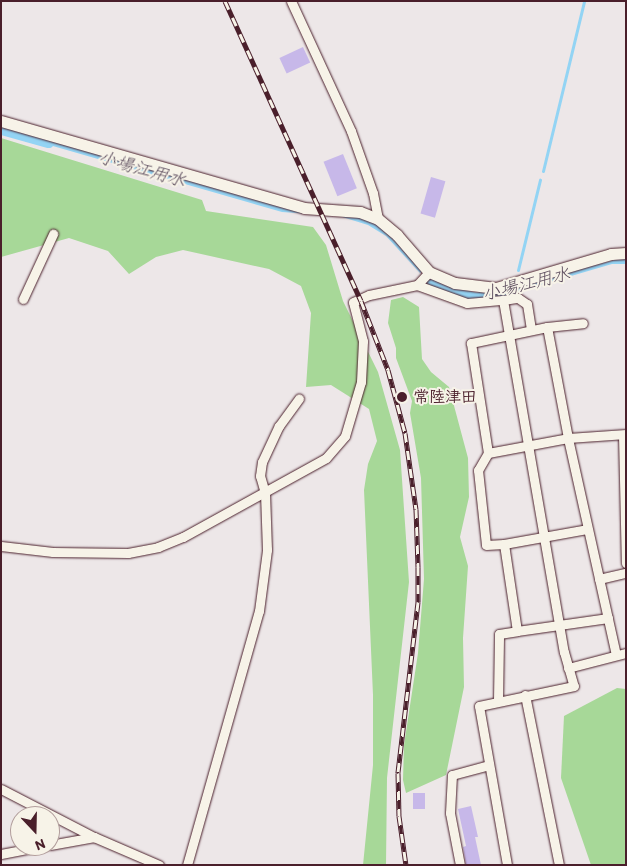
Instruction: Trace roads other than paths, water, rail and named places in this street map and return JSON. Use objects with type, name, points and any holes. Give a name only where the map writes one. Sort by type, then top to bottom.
[{"type":"street","points":[[291,1],[351,131],[374,193],[378,219]]},
{"type":"street","points":[[1,121],[304,208],[345,209],[378,219],[397,235],[430,272],[455,283],[496,288],[611,254],[626,253]]},
{"type":"street","points":[[23,300],[53,234]]},
{"type":"street","points":[[418,285],[430,272]]},
{"type":"street","points":[[1,546],[53,552],[143,551],[183,537],[326,458],[345,436],[364,364],[363,341],[353,302],[369,295],[418,285],[467,303],[518,298],[527,304],[531,330]]},
{"type":"street","points":[[503,300],[560,625],[568,668],[574,686],[479,706],[507,865]]},
{"type":"street","points":[[583,323],[510,333],[471,343],[488,453],[478,470],[486,545],[546,538],[587,529]]},
{"type":"street","points":[[547,327],[598,579],[608,618],[621,654],[568,668]]},
{"type":"street","points":[[186,865],[260,611],[267,550],[266,492],[260,476],[262,462],[279,426],[299,398]]},
{"type":"street","points":[[488,453],[568,438],[624,434],[626,563]]},
{"type":"street","points":[[504,544],[517,631]]},
{"type":"street","points":[[598,579],[626,573]]},
{"type":"street","points":[[498,701],[499,634],[608,618]]},
{"type":"street","points":[[525,695],[559,865]]},
{"type":"street","points":[[460,865],[450,814],[452,774],[489,765]]},
{"type":"street","points":[[1,789],[94,837],[159,865]]},
{"type":"street","points":[[60,843],[94,837]]},
{"type":"water","points":[[34,135],[195,180],[371,220],[390,232],[424,270],[420,273],[386,236],[368,225],[339,216],[282,212],[32,140]]},
{"type":"water","points":[[626,257],[626,264],[612,264],[496,298],[495,292]]},
{"type":"waterway","points":[[543,171],[584,1]]},
{"type":"waterway","name":"小場江用水","points":[[1,129],[48,142]]},
{"type":"waterway","points":[[518,270],[540,180]]},
{"type":"waterway","name":"小場江用水","points":[[428,280],[440,289],[475,298],[511,291]]},
{"type":"railway","points":[[225,1],[361,301],[388,370],[405,433],[416,509],[418,567],[418,602],[398,773],[399,816],[406,865]]},
{"type":"place","name":"常陸津田","points":[[402,397]]}]
